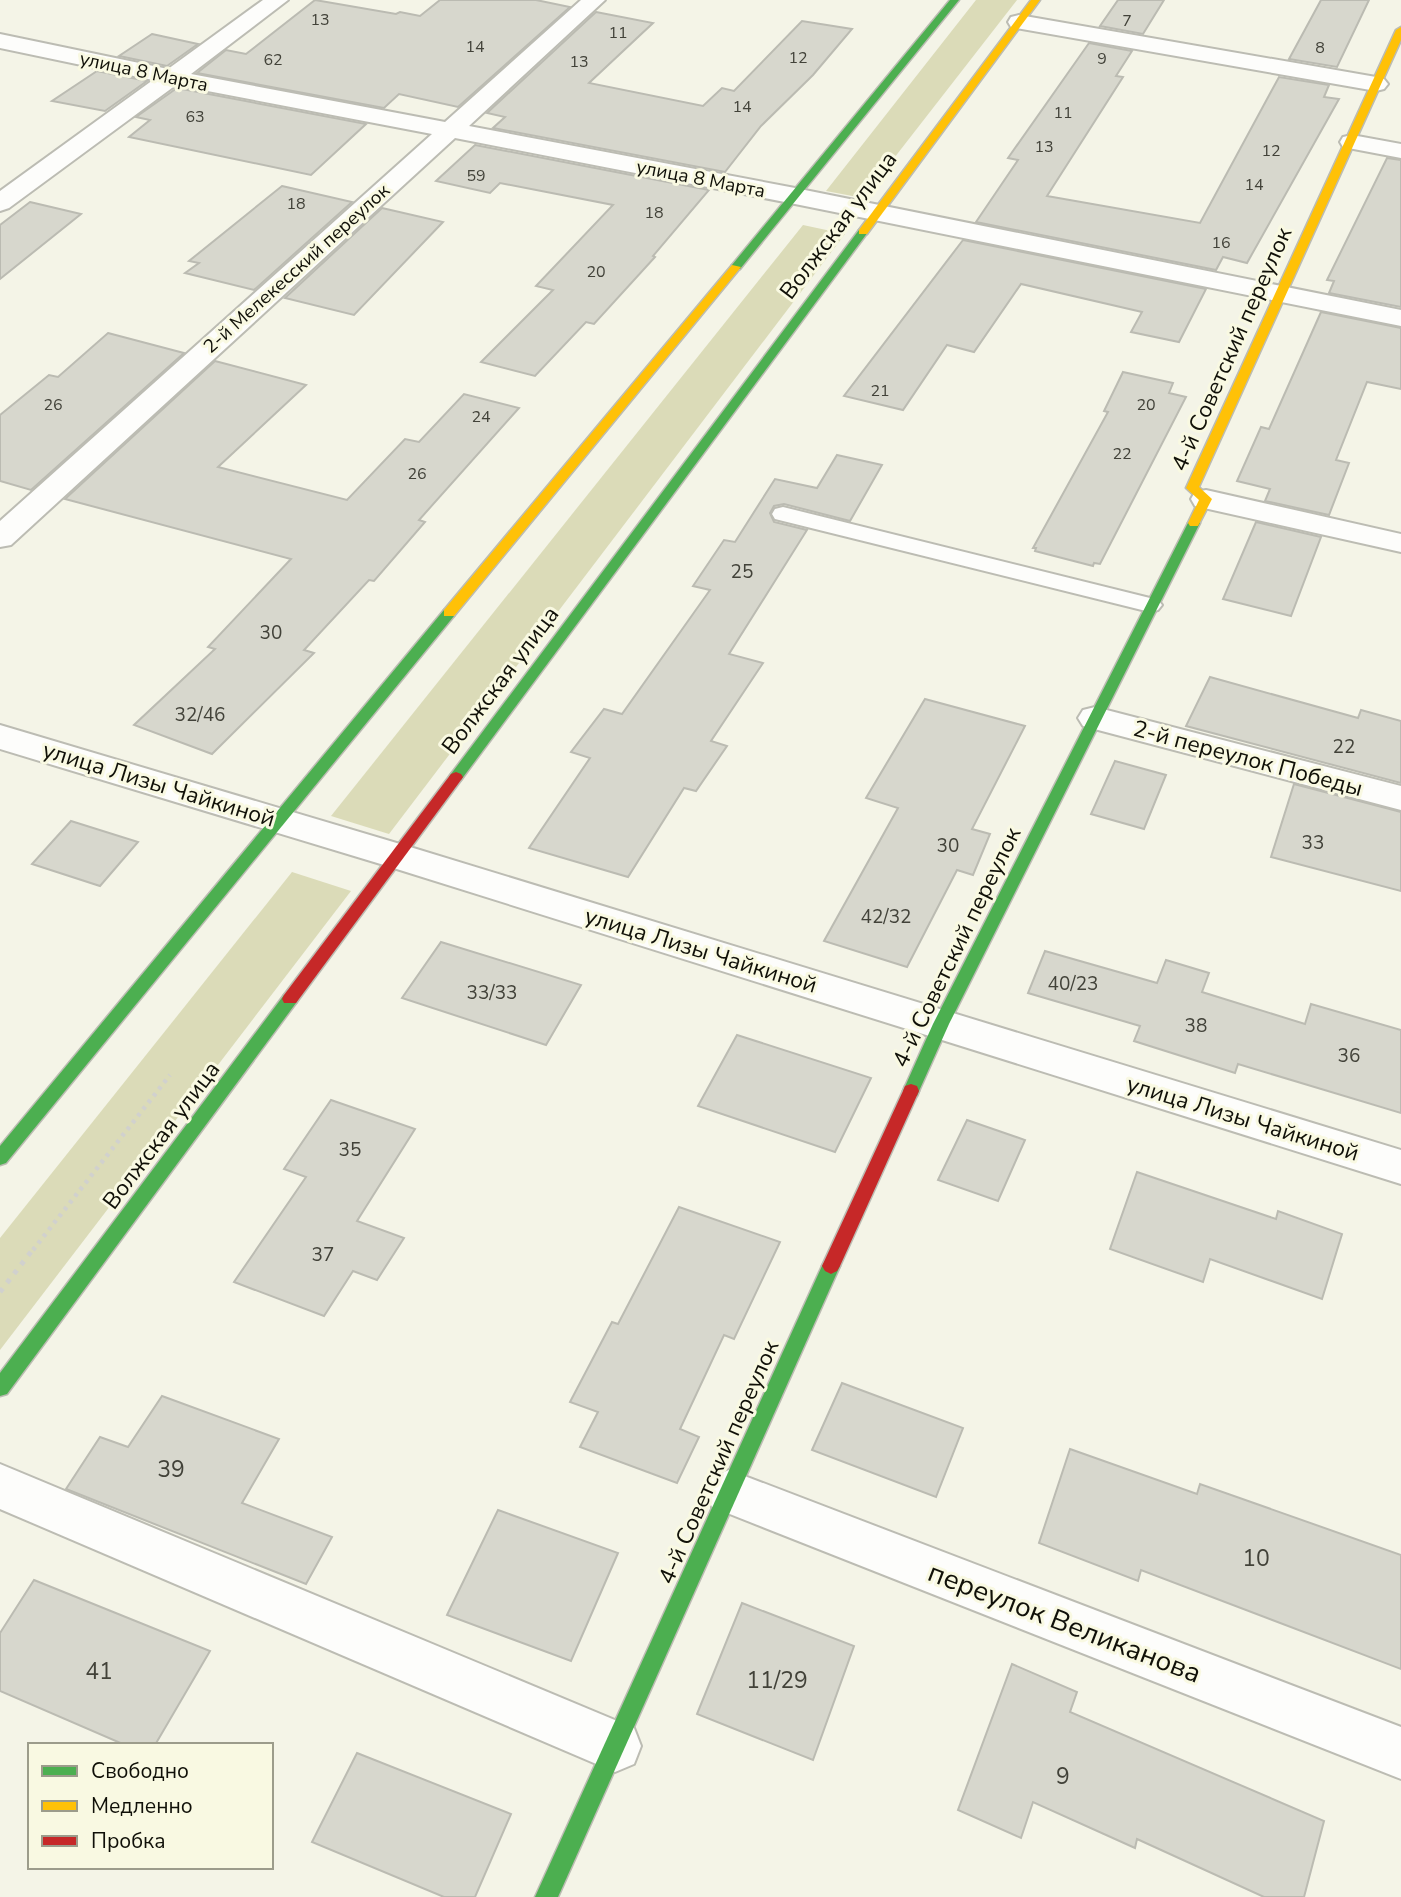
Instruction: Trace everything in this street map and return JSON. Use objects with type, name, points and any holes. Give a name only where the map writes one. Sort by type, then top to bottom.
[{"type":"main road","points":[[0,1158],[276,819],[955,0]]},
{"type":"main road","name":"Волжская улица","points":[[0,1388],[1036,0]]},
{"type":"main road","name":"4-й Советский переулок","points":[[546,1897],[941,1024],[1150,605],[1206,499],[1192,488],[1401,30]]},
{"type":"street","points":[[0,203],[277,0]]},
{"type":"street","name":"2-й Мелекесский переулок","points":[[0,538],[594,0]]},
{"type":"street","points":[[1019,22],[1376,84]]},
{"type":"street","name":"улица 8 Марта","points":[[0,41],[171,77],[795,196],[1401,318]]},
{"type":"street","points":[[1352,142],[1401,151]]},
{"type":"street","points":[[1206,499],[1401,543]]},
{"type":"street","name":"2-й переулок Победы","points":[[1095,718],[1401,798]]},
{"type":"street","name":"улица Лизы Чайкиной","points":[[0,737],[397,856],[1401,1167]]},
{"type":"street","points":[[0,1486],[615,1746]]},
{"type":"street","name":"переулок Великанова","points":[[729,1492],[1401,1753]]},
{"type":"lane","points":[[783,514],[1150,605]]},
{"type":"green space","points":[[976,0],[1017,0],[863,198],[826,191]]},
{"type":"green space","points":[[803,225],[845,234],[389,834],[331,816]]},
{"type":"green space","points":[[292,872],[351,891],[0,1350],[0,1238]]},
{"type":"building","points":[[315,0],[420,16],[440,0],[536,0],[570,7],[458,107],[399,94],[384,108],[197,73],[226,50],[246,54]]},
{"type":"building","points":[[1118,0],[1164,0],[1143,34],[1100,26]]},
{"type":"building","points":[[1321,0],[1369,0],[1337,67],[1289,59]]},
{"type":"building","points":[[596,12],[653,23],[589,83],[703,106],[722,88],[734,91],[802,21],[852,29],[813,75],[761,126],[725,172],[493,128],[505,117],[487,113]]},
{"type":"building","points":[[152,34],[198,44],[167,66],[119,56]]},
{"type":"building","points":[[1089,43],[1132,51],[1116,76],[1123,77],[1047,196],[1200,223],[1279,77],[1329,85],[1324,97],[1339,99],[1247,263],[1223,257],[1216,270],[976,222],[1018,160],[1008,158]]},
{"type":"building","points":[[97,71],[147,81],[105,111],[52,101]]},
{"type":"building","points":[[177,88],[366,124],[311,175],[129,137],[150,120],[136,117]]},
{"type":"building","points":[[475,145],[709,190],[653,256],[655,257],[594,324],[586,322],[535,376],[481,362],[553,290],[536,286],[613,205],[500,183],[490,193],[436,181]]},
{"type":"building","points":[[1387,158],[1401,160],[1401,307],[1329,293],[1334,281],[1327,280]]},
{"type":"building","points":[[282,186],[352,202],[254,290],[185,273],[199,263],[189,261]]},
{"type":"building","points":[[30,202],[81,214],[0,279],[0,225]]},
{"type":"building","points":[[382,208],[443,222],[354,315],[285,298]]},
{"type":"building","points":[[963,240],[1206,289],[1179,342],[1131,332],[1142,312],[1021,284],[974,352],[947,345],[903,410],[844,396]]},
{"type":"building","points":[[1321,312],[1401,328],[1401,389],[1367,382],[1336,460],[1349,463],[1329,515],[1265,501],[1270,489],[1237,481],[1261,427],[1269,429]]},
{"type":"building","points":[[108,333],[184,353],[31,490],[0,481],[0,415],[49,375],[58,377]]},
{"type":"building","points":[[215,361],[306,385],[218,467],[347,500],[405,439],[419,442],[464,394],[519,408],[419,520],[425,522],[374,581],[369,580],[304,650],[314,653],[212,754],[134,725],[215,649],[208,647],[291,559],[65,499]]},
{"type":"building","points":[[1123,372],[1173,383],[1169,393],[1186,397],[1100,564],[1094,563],[1093,566],[1035,551],[1036,548],[1033,548],[1108,412],[1104,411]]},
{"type":"building","points":[[837,455],[882,465],[850,521],[784,504],[774,506],[770,513],[774,522],[807,530],[729,654],[763,663],[711,741],[727,746],[696,791],[684,788],[628,877],[529,848],[590,758],[571,752],[604,709],[622,714],[710,590],[693,586],[724,540],[735,542],[775,479],[817,488]]},
{"type":"building","points":[[1256,522],[1321,537],[1291,616],[1223,599]]},
{"type":"building","points":[[1210,677],[1358,718],[1361,710],[1401,721],[1401,783],[1186,726]]},
{"type":"building","points":[[925,699],[1025,726],[972,829],[990,834],[973,875],[957,870],[907,967],[824,941],[898,808],[866,798]]},
{"type":"building","points":[[1115,761],[1166,775],[1144,829],[1091,814]]},
{"type":"building","points":[[1294,784],[1401,812],[1401,891],[1271,857]]},
{"type":"building","points":[[71,821],[138,842],[100,886],[32,864]]},
{"type":"building","points":[[441,942],[581,985],[546,1045],[402,998]]},
{"type":"building","points":[[1045,951],[1157,983],[1166,960],[1209,973],[1202,992],[1305,1024],[1311,1004],[1401,1030],[1401,1113],[1238,1064],[1235,1073],[1134,1041],[1140,1026],[1028,993]]},
{"type":"building","points":[[737,1035],[871,1078],[835,1152],[698,1106]]},
{"type":"building","points":[[331,1100],[415,1129],[357,1221],[404,1238],[377,1280],[353,1271],[324,1316],[234,1282],[306,1177],[284,1169]]},
{"type":"building","points":[[967,1120],[1025,1140],[998,1201],[938,1180]]},
{"type":"building","points":[[1137,1172],[1276,1219],[1278,1211],[1342,1234],[1322,1299],[1210,1259],[1203,1282],[1110,1249]]},
{"type":"building","points":[[679,1207],[780,1242],[734,1339],[724,1335],[680,1429],[699,1437],[677,1483],[580,1447],[598,1412],[570,1402],[612,1322],[618,1324]]},
{"type":"building","points":[[842,1383],[963,1428],[936,1497],[812,1450]]},
{"type":"building","points":[[162,1396],[279,1439],[242,1503],[332,1537],[306,1584],[66,1489],[100,1437],[128,1447]]},
{"type":"building","points":[[1070,1449],[1197,1494],[1200,1484],[1401,1555],[1401,1669],[1141,1570],[1138,1581],[1039,1543]]},
{"type":"building","points":[[498,1510],[618,1553],[571,1661],[447,1615]]},
{"type":"building","points":[[34,1580],[210,1651],[156,1743],[120,1743],[0,1691],[0,1633]]},
{"type":"building","points":[[742,1603],[854,1646],[813,1760],[697,1714]]},
{"type":"building","points":[[1012,1664],[1077,1692],[1070,1712],[1324,1821],[1304,1897],[1264,1897],[1137,1839],[1135,1848],[1033,1802],[1021,1838],[958,1810]]},
{"type":"building","points":[[357,1753],[511,1814],[475,1897],[444,1897],[312,1842]]},
{"type":"traffic: fast","points":[[736,267],[955,0]]},
{"type":"traffic: fast","points":[[456,777],[863,232]]},
{"type":"traffic: fast","points":[[911,1091],[941,1024],[1194,523]]},
{"type":"traffic: fast","points":[[0,1158],[449,613]]},
{"type":"traffic: fast","points":[[0,1388],[290,999]]},
{"type":"traffic: fast","points":[[546,1897],[831,1266]]},
{"type":"traffic: slow","points":[[863,232],[1036,0]]},
{"type":"traffic: slow","points":[[1194,523],[1206,499],[1192,488],[1401,30]]},
{"type":"traffic: slow","points":[[449,613],[736,267]]},
{"type":"traffic: jam","points":[[290,999],[456,777]]},
{"type":"traffic: jam","points":[[831,1266],[911,1091]]}]
